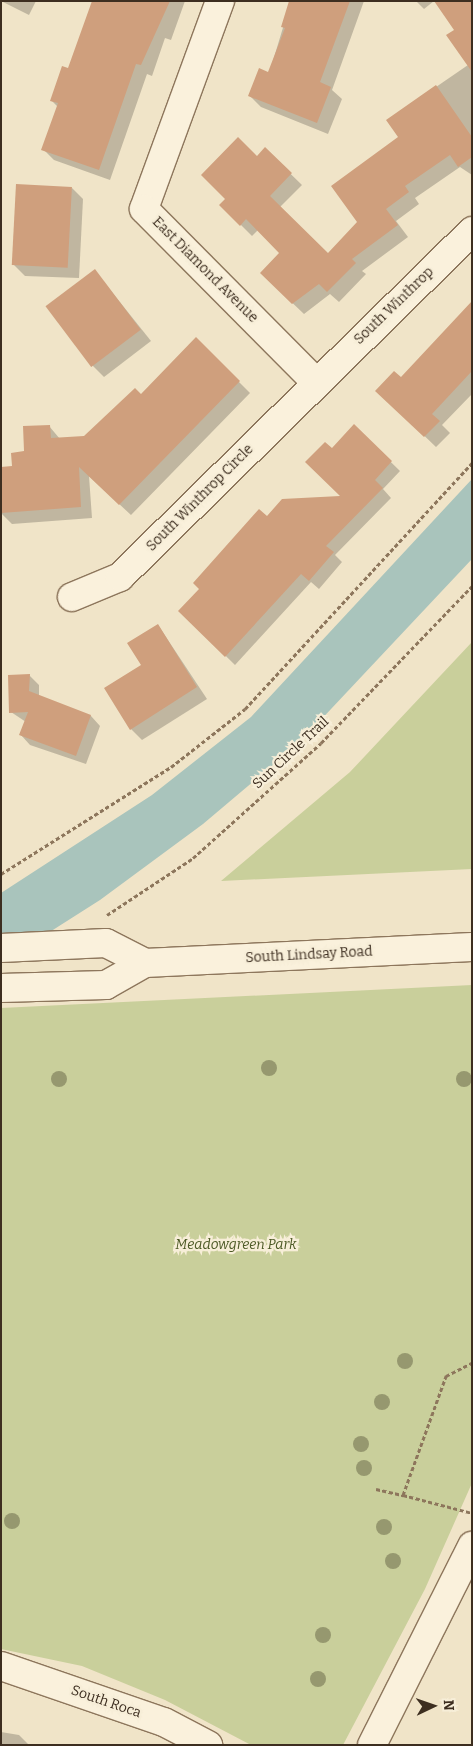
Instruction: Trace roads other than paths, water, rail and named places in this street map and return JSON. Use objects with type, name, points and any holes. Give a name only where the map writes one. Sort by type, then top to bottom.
[{"type":"street","name":"East Diamond Avenue","points":[[220,1],[144,209],[316,382]]},
{"type":"street","name":"South Winthrop","points":[[316,382],[472,231]]},
{"type":"street","name":"South Winthrop Circle","points":[[72,597],[120,577],[316,382]]},
{"type":"street","name":"South Lindsay Road","points":[[1,948],[106,943],[145,963]]},
{"type":"street","name":"South Lindsay Road","points":[[1,988],[106,985],[145,963],[472,947]]},
{"type":"street","points":[[372,1745],[472,1546]]},
{"type":"street","name":"South Roca","points":[[1,1666],[164,1722],[208,1745]]},
{"type":"water","points":[[472,479],[472,559],[300,742],[203,824],[100,900],[1,963],[1,893],[152,795],[251,717]]},
{"type":"park label","name":"Meadowgreen Park","points":[[236,1245]]}]
